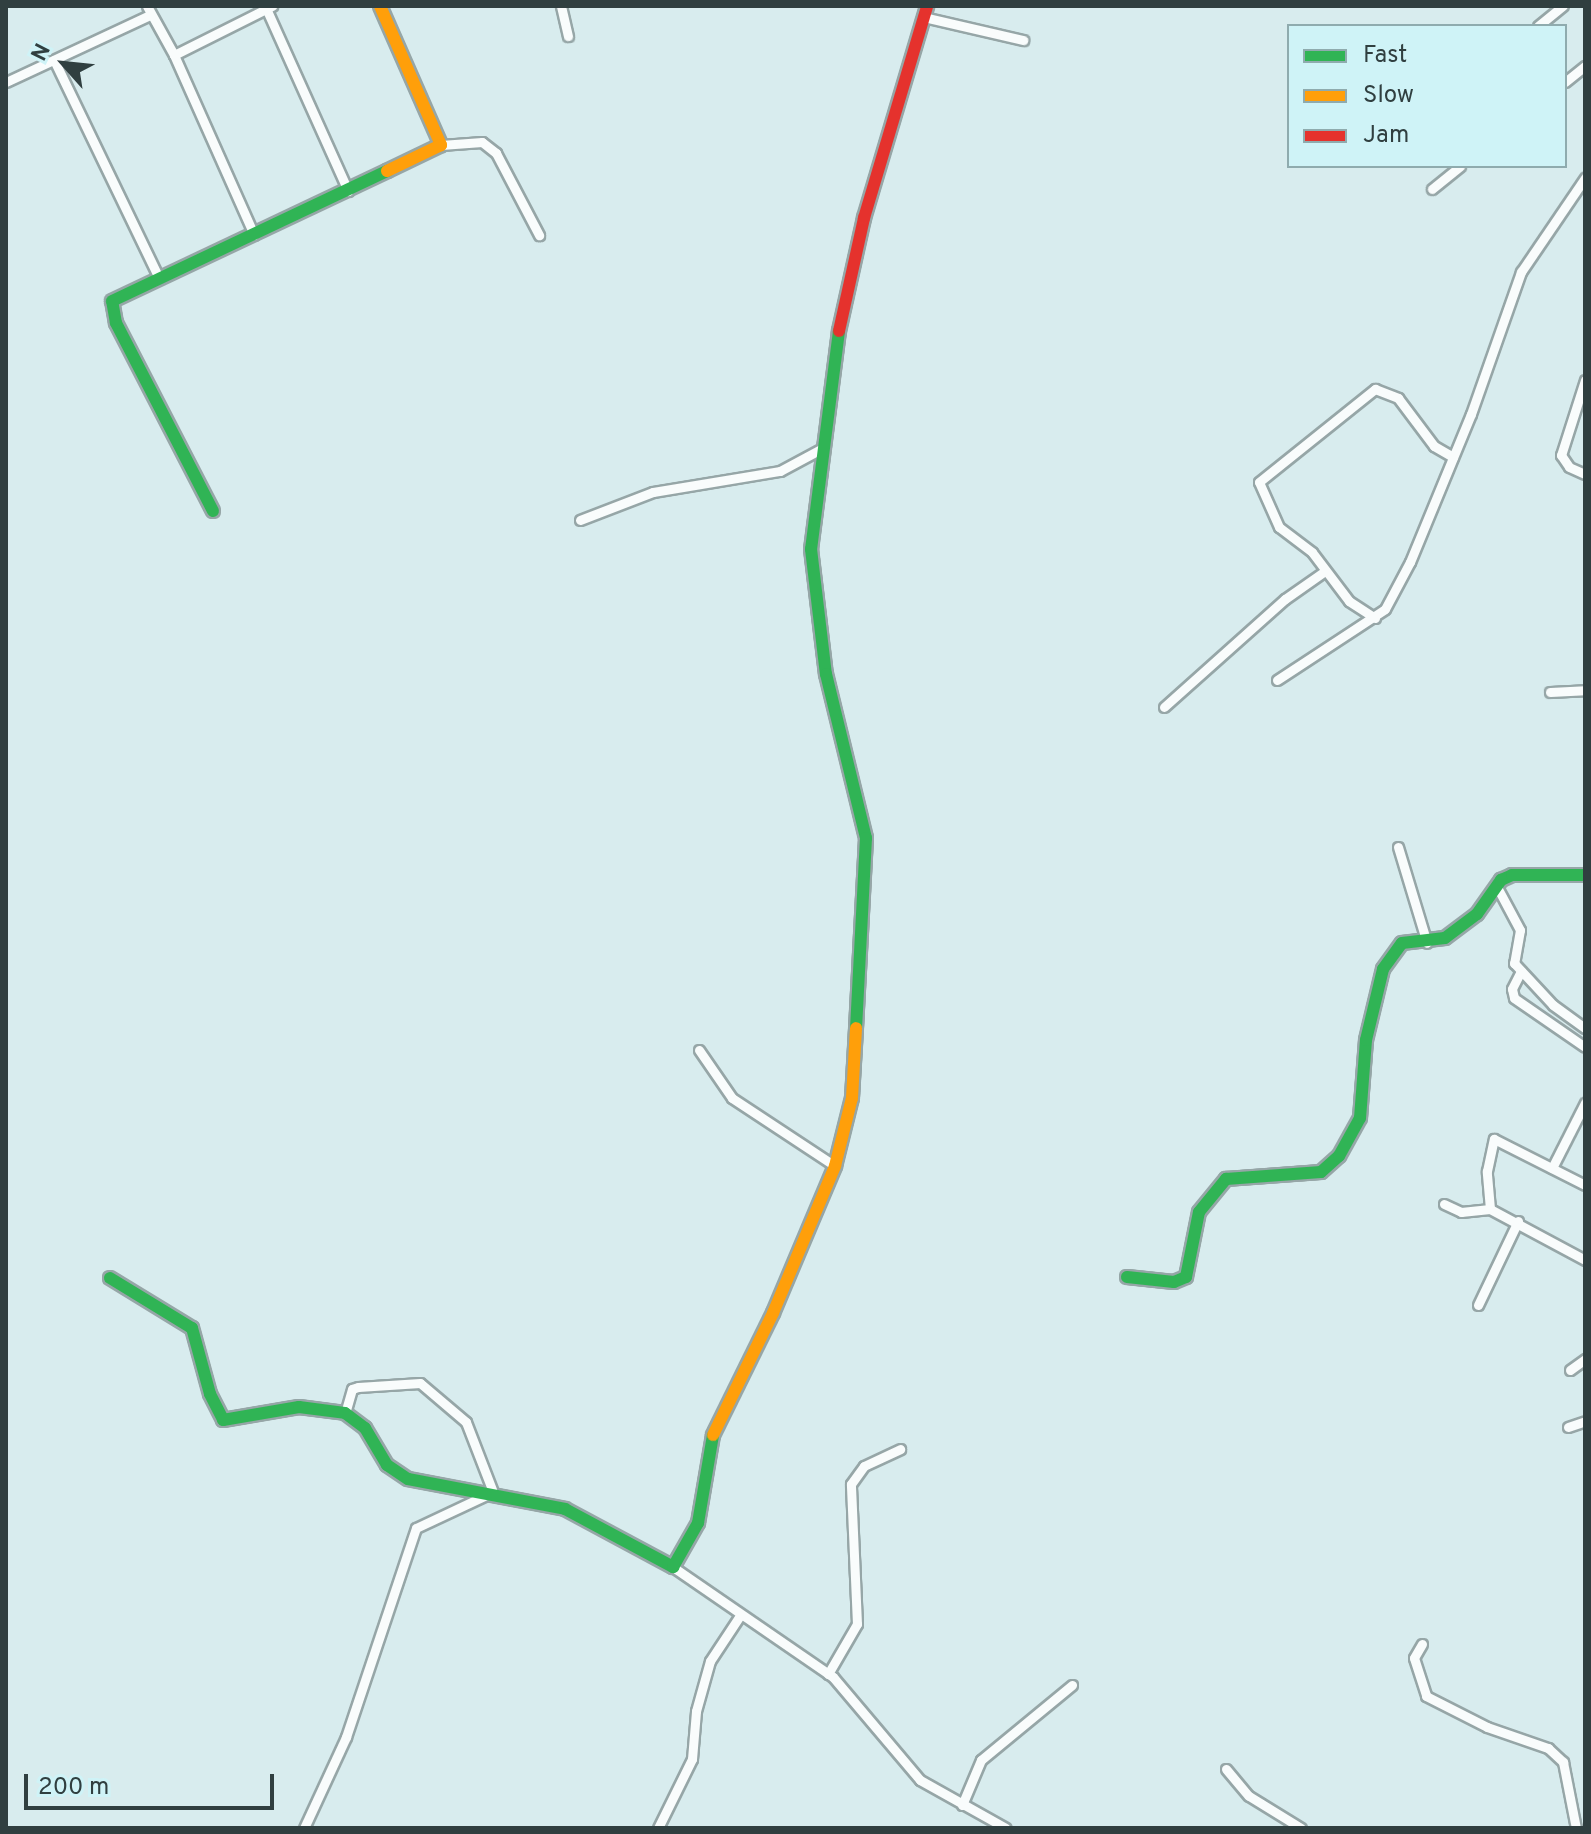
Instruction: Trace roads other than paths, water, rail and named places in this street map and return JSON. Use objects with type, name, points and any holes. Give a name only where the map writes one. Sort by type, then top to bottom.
[{"type":"street","points":[[380,6],[441,145]]},
{"type":"street","points":[[561,6],[568,36]]},
{"type":"street","points":[[1540,24],[1563,6]]},
{"type":"street","points":[[174,55],[268,7],[348,191]]},
{"type":"street","points":[[6,82],[148,10],[174,55],[254,235]]},
{"type":"street","points":[[673,1567],[698,1523],[706,1458],[716,1423],[773,1313],[835,1166],[858,1050],[866,838],[812,593],[811,549],[830,374],[864,218],[925,12],[1023,40]]},
{"type":"street","points":[[54,60],[159,278]]},
{"type":"street","points":[[1567,80],[1585,66]]},
{"type":"street","points":[[213,511],[111,306],[115,296],[254,235],[441,145],[482,142],[496,153],[539,235]]},
{"type":"street","points":[[1432,189],[1458,168]]},
{"type":"street","points":[[1277,680],[1375,618],[1410,562],[1453,457],[1521,272],[1585,178]]},
{"type":"street","points":[[1585,380],[1561,455],[1569,467],[1585,474]]},
{"type":"street","points":[[1375,618],[1349,601],[1304,544],[1273,520],[1258,487],[1262,478],[1375,389],[1398,398],[1434,446],[1453,457]]},
{"type":"street","points":[[580,520],[653,492],[780,471],[821,449]]},
{"type":"street","points":[[1164,707],[1259,620],[1325,571]]},
{"type":"street","points":[[1550,692],[1585,690]]},
{"type":"street","points":[[1398,847],[1427,943]]},
{"type":"street","points":[[1127,1277],[1140,1274],[1174,1282],[1186,1277],[1199,1212],[1226,1179],[1321,1172],[1339,1156],[1360,1118],[1366,1040],[1383,969],[1402,943],[1427,943],[1465,925],[1497,887],[1512,875],[1585,875]]},
{"type":"street","points":[[1497,887],[1517,916],[1520,930],[1514,963],[1553,1005],[1585,1028]]},
{"type":"street","points":[[1521,971],[1512,989],[1514,998],[1585,1047]]},
{"type":"street","points":[[699,1050],[732,1098],[835,1166]]},
{"type":"street","points":[[1552,1168],[1585,1103]]},
{"type":"street","points":[[1490,1209],[1487,1171],[1494,1139],[1585,1185]]},
{"type":"street","points":[[1444,1204],[1461,1212],[1490,1209],[1518,1221],[1585,1260]]},
{"type":"street","points":[[1478,1305],[1518,1221]]},
{"type":"street","points":[[110,1278],[192,1328],[210,1394],[223,1420],[299,1407],[345,1413],[365,1428],[397,1474],[551,1505],[605,1526],[673,1567],[739,1617],[828,1674],[901,1762],[962,1805],[1006,1828]]},
{"type":"street","points":[[1570,1370],[1585,1359]]},
{"type":"street","points":[[345,1413],[352,1389],[420,1383],[466,1422],[493,1492]]},
{"type":"street","points":[[1568,1427],[1585,1421]]},
{"type":"street","points":[[828,1674],[857,1624],[851,1484],[864,1466],[900,1449]]},
{"type":"street","points":[[304,1828],[346,1737],[416,1528],[493,1492]]},
{"type":"street","points":[[658,1828],[692,1759],[696,1711],[710,1661],[739,1617]]},
{"type":"street","points":[[1422,1644],[1414,1658],[1426,1696],[1487,1727],[1548,1748],[1563,1762],[1576,1828]]},
{"type":"street","points":[[962,1805],[981,1760],[1072,1685]]},
{"type":"street","points":[[1226,1769],[1249,1796],[1301,1828]]}]
